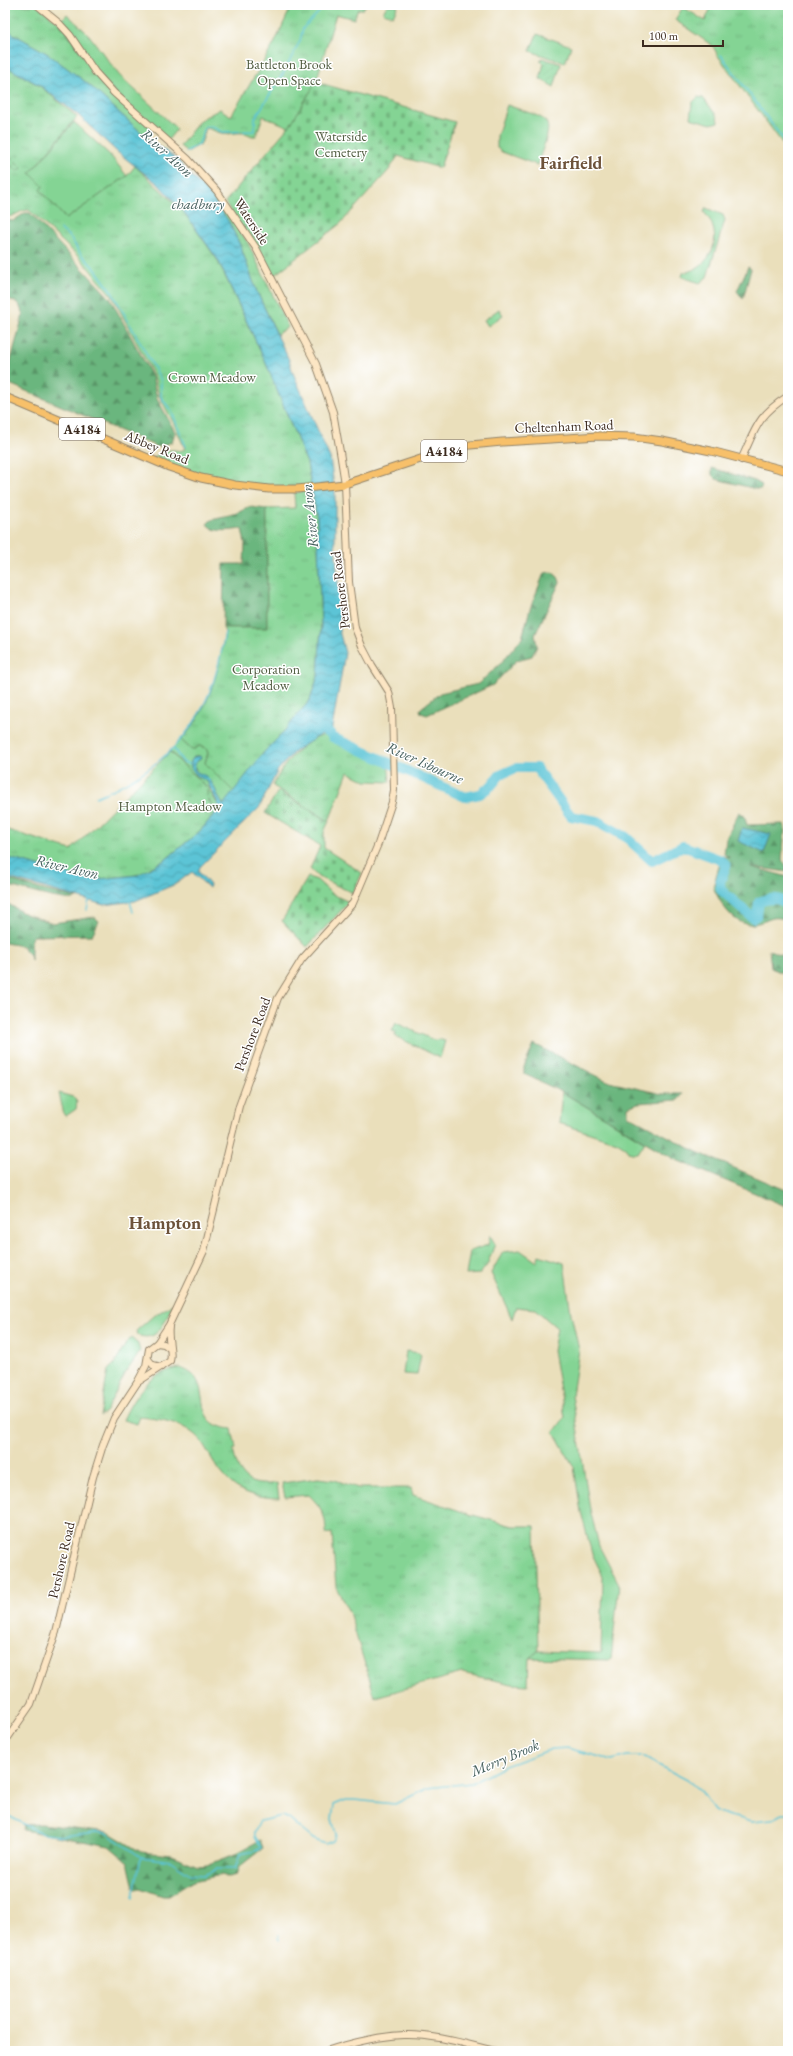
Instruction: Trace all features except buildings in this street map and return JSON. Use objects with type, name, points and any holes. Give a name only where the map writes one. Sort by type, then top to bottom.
[{"type":"main road","name":"Waterside","points":[[37,5],[59,23],[70,35],[95,72],[114,93],[188,159],[217,191],[256,248],[323,379],[333,412],[343,484]]},
{"type":"main road","points":[[741,460],[760,419],[788,396]]},
{"type":"main road","name":"Abbey Road","points":[[5,397],[200,478],[235,485]]},
{"type":"main road","name":"Cheltenham Road","points":[[235,485],[297,490],[343,484],[452,448],[509,441],[599,436],[634,437],[674,443],[788,471]]},
{"type":"main road","name":"Pershore Road","points":[[5,1742],[31,1704],[56,1632],[102,1445],[114,1418],[137,1383],[148,1359],[149,1349],[157,1343],[169,1325],[204,1251],[239,1106],[278,998],[302,959],[353,903],[378,844],[392,802],[395,772],[392,708],[389,692],[362,646],[352,610],[343,484]]},
{"type":"main road","name":"Pershore Road","points":[[137,1383],[170,1361],[171,1352],[169,1348],[169,1325]]},
{"type":"main road","points":[[157,1343],[164,1344],[169,1348]]},
{"type":"main road","points":[[148,1359],[153,1365],[161,1367]]},
{"type":"main road","points":[[326,2051],[368,2039],[405,2035],[451,2040],[495,2051]]},
{"type":"green space","points":[[5,5],[37,5],[59,23],[95,72],[152,128],[146,137],[87,83],[48,54],[5,29]]},
{"type":"green space","name":"Battleton Brook Open Space","points":[[292,5],[366,5],[363,9],[358,9],[354,19],[336,14],[316,82],[289,127],[263,116],[256,136],[244,133],[225,134],[206,128],[201,144],[187,152],[180,146],[200,120],[220,109],[231,116],[274,44]]},
{"type":"green space","points":[[387,5],[398,5],[393,16],[383,13]]},
{"type":"green space","points":[[712,5],[788,5],[788,151],[718,56],[713,46],[675,20],[683,7],[705,21]]},
{"type":"green space","points":[[67,14],[89,35],[119,75],[177,129],[167,141],[114,93],[59,23]]},
{"type":"green space","points":[[537,34],[571,46],[565,63],[530,51]]},
{"type":"green space","points":[[542,58],[561,64],[554,87],[540,79],[544,63],[540,61]]},
{"type":"green space","name":"Crown Meadow","points":[[5,66],[40,86],[77,117],[30,173],[43,186],[40,190],[66,219],[127,176],[135,166],[183,211],[218,261],[265,361],[307,463],[311,487],[275,489],[196,475],[152,459],[165,451],[180,451],[185,449],[159,396],[154,376],[112,296],[80,258],[29,210],[5,217]]},
{"type":"green space","name":"Waterside Cemetery","points":[[316,82],[455,122],[440,168],[398,156],[389,170],[341,223],[272,277],[225,202],[289,126]]},
{"type":"green space","points":[[698,97],[703,98],[717,116],[718,122],[711,124],[690,118],[692,103]]},
{"type":"green space","points":[[507,105],[542,118],[546,123],[548,129],[547,137],[537,165],[502,152],[497,148],[497,136]]},
{"type":"green space","points":[[74,122],[110,155],[127,176],[66,219],[40,190],[43,186],[30,173]]},
{"type":"green space","points":[[5,151],[22,168],[18,171],[5,161]]},
{"type":"green space","points":[[214,193],[248,243],[288,327],[277,334],[257,292],[240,245],[229,222],[211,195]]},
{"type":"green space","points":[[706,208],[723,215],[725,220],[707,277],[700,283],[682,277],[683,273],[693,270],[702,264],[713,249],[714,230],[704,212]]},
{"type":"green space","points":[[25,213],[30,213],[110,298],[152,376],[157,398],[175,432],[172,442],[158,447],[5,382],[23,315],[19,304],[5,297],[5,220],[13,221]]},
{"type":"green space","points":[[748,267],[751,269],[743,299],[737,291]]},
{"type":"green space","points":[[499,309],[503,315],[488,326],[484,320]]},
{"type":"green space","points":[[712,468],[755,481],[762,485],[761,489],[716,479],[712,475]]},
{"type":"green space","name":"Corporation Meadow","points":[[311,490],[317,518],[321,626],[318,676],[310,700],[281,735],[265,751],[234,792],[205,763],[208,753],[206,748],[199,746],[192,750],[181,740],[191,729],[206,704],[220,661],[225,632],[223,628],[267,628],[267,509],[295,508],[294,493]]},
{"type":"green space","points":[[250,507],[267,509],[267,628],[223,628],[224,564],[244,564],[245,543],[242,529],[218,530],[207,524],[211,520],[234,515]]},
{"type":"green space","points":[[552,572],[558,577],[560,582],[535,635],[537,646],[532,656],[517,660],[493,685],[427,715],[421,713],[420,709],[440,693],[478,684],[500,664],[522,638],[530,609],[544,573]]},
{"type":"green space","points":[[331,734],[332,737],[388,762],[390,782],[366,781],[348,772],[329,821],[273,786],[282,769],[296,753],[312,740]]},
{"type":"green space","points":[[181,740],[192,750],[199,746],[206,748],[208,753],[205,763],[234,792],[223,805],[208,778],[197,773],[194,765],[199,760],[198,755],[194,757],[190,764],[194,771],[205,779],[208,784],[211,793],[220,808],[217,811],[209,801],[206,787],[170,751]]},
{"type":"green space","name":"Hampton Meadow","points":[[170,752],[206,787],[209,801],[217,811],[200,831],[165,860],[138,875],[89,880],[5,857],[5,829],[71,850]]},
{"type":"green space","points":[[278,791],[329,821],[324,832],[324,848],[362,873],[353,893],[318,877],[310,869],[320,846],[265,813]]},
{"type":"green space","points":[[739,812],[744,815],[747,825],[784,824],[785,828],[782,860],[786,865],[788,872],[752,867],[788,877],[788,920],[773,918],[758,923],[742,923],[725,908],[713,887],[722,856],[730,858],[724,854],[726,839]]},
{"type":"green space","points":[[308,877],[317,880],[332,894],[349,902],[307,947],[282,921]]},
{"type":"green space","points":[[5,878],[39,889],[77,898],[64,899],[5,885]]},
{"type":"green space","points":[[5,902],[25,914],[53,923],[94,917],[99,921],[92,935],[33,936],[31,939],[31,961],[30,955],[22,946],[5,943]]},
{"type":"green space","points":[[769,950],[788,957],[788,975],[771,968]]},
{"type":"green space","points":[[396,1023],[436,1041],[438,1039],[445,1041],[440,1058],[395,1036],[396,1032],[392,1031]]},
{"type":"green space","points":[[534,1044],[609,1082],[662,1094],[683,1094],[678,1100],[638,1103],[628,1107],[628,1115],[697,1152],[788,1191],[788,1207],[674,1159],[562,1092],[524,1074],[524,1067]]},
{"type":"green space","points":[[562,1092],[645,1142],[638,1153],[630,1153],[625,1147],[617,1142],[559,1123]]},
{"type":"green space","points":[[59,1093],[73,1097],[77,1102],[76,1109],[66,1116],[64,1115]]},
{"type":"green space","points":[[490,1235],[495,1244],[487,1265],[480,1274],[466,1275],[470,1251],[488,1245]]},
{"type":"green space","points":[[520,1250],[537,1262],[539,1255],[564,1263],[571,1314],[579,1350],[572,1395],[590,1509],[599,1546],[619,1584],[611,1660],[529,1658],[538,1651],[601,1653],[603,1576],[592,1554],[581,1512],[574,1467],[554,1432],[565,1417],[553,1351],[557,1328],[535,1309],[516,1307],[512,1319],[491,1273],[503,1252]]},
{"type":"green space","points":[[173,1304],[164,1323],[156,1333],[145,1337],[137,1335],[136,1331],[152,1317]]},
{"type":"green space","points":[[131,1338],[138,1344],[140,1352],[125,1374],[106,1411],[100,1416],[108,1370]]},
{"type":"green space","points":[[406,1351],[419,1353],[421,1355],[417,1375],[403,1374]]},
{"type":"green space","points":[[180,1368],[191,1374],[198,1382],[205,1411],[209,1419],[218,1426],[232,1429],[236,1449],[233,1450],[235,1459],[242,1474],[251,1482],[258,1484],[277,1483],[279,1498],[256,1496],[239,1489],[232,1484],[219,1469],[199,1439],[188,1430],[175,1423],[140,1417],[137,1424],[123,1420],[138,1393],[152,1379],[170,1370]]},
{"type":"green space","points":[[318,1478],[335,1480],[358,1488],[411,1488],[413,1495],[469,1514],[513,1526],[535,1526],[538,1651],[529,1658],[528,1685],[512,1684],[462,1673],[375,1697],[349,1612],[336,1587],[332,1533],[326,1534],[322,1512],[309,1495],[285,1497],[282,1483]]},
{"type":"green space","points":[[41,1824],[108,1832],[141,1852],[171,1855],[198,1866],[207,1865],[235,1854],[260,1840],[263,1848],[239,1867],[236,1875],[229,1877],[221,1875],[193,1881],[169,1896],[163,1896],[140,1888],[134,1888],[128,1862],[109,1846],[23,1830],[24,1825]]},
{"type":"water","name":"chadbury","points":[[5,29],[48,54],[87,83],[146,137],[178,160],[186,171],[211,195],[229,222],[240,245],[257,292],[289,360],[293,373],[330,458],[335,492],[335,544],[340,607],[339,630],[345,653],[331,734],[322,734],[295,751],[278,770],[259,808],[200,867],[198,871],[210,885],[209,888],[192,872],[176,884],[135,901],[104,905],[5,877],[5,857],[89,880],[138,875],[165,860],[200,831],[220,808],[207,781],[197,776],[191,768],[191,761],[194,757],[200,756],[201,758],[195,763],[194,767],[196,771],[205,775],[214,786],[223,805],[265,751],[281,735],[310,700],[318,676],[321,626],[317,518],[307,463],[265,361],[218,260],[183,211],[158,184],[116,151],[78,115],[39,85],[5,66]]},
{"type":"water","points":[[742,828],[771,834],[764,853],[738,841]]},
{"type":"waterway","name":"River Avon","points":[[186,152],[199,144],[205,127],[213,127],[222,132],[255,131],[255,118],[284,72],[300,41],[303,28],[326,5]]},
{"type":"waterway","points":[[721,55],[785,142]]},
{"type":"waterway","points":[[60,229],[70,237],[80,253],[96,270],[112,292],[161,380],[161,397],[172,412],[186,447]]},
{"type":"waterway","points":[[190,764],[183,762],[173,748],[194,722],[209,694],[219,664],[225,632]]},
{"type":"waterway","name":"River Isbourne","points":[[320,729],[331,734],[332,737],[465,797],[480,794],[491,786],[500,775],[516,768],[536,768],[571,816],[597,821],[626,837],[652,861],[683,846],[721,860],[726,866],[720,882],[721,890],[753,918],[757,915],[759,902],[778,899],[788,905]]},
{"type":"waterway","points":[[96,797],[137,777],[173,748]]},
{"type":"waterway","points":[[87,910],[89,900]]},
{"type":"waterway","points":[[130,901],[133,912]]},
{"type":"waterway","name":"Merry Brook","points":[[5,1814],[43,1834],[61,1836],[97,1832],[106,1833],[141,1857],[171,1861],[190,1874],[204,1875],[217,1869],[235,1869],[240,1854],[255,1851],[261,1848],[255,1836],[255,1831],[260,1821],[282,1816],[290,1820],[313,1839],[325,1844],[333,1841],[336,1834],[332,1819],[334,1805],[346,1800],[395,1804],[428,1788],[472,1783],[505,1766],[552,1749],[567,1748],[612,1760],[627,1756],[641,1756],[691,1782],[701,1791],[714,1810],[729,1816],[752,1821],[772,1819],[782,1814],[788,1814]]},
{"type":"waterway","points":[[133,1898],[141,1857]]},
{"type":"waterway","points":[[278,1935],[279,1941]]},
{"type":"district","name":"Fairfield","points":[[571,163]]},
{"type":"district","name":"Hampton","points":[[165,1223]]}]
